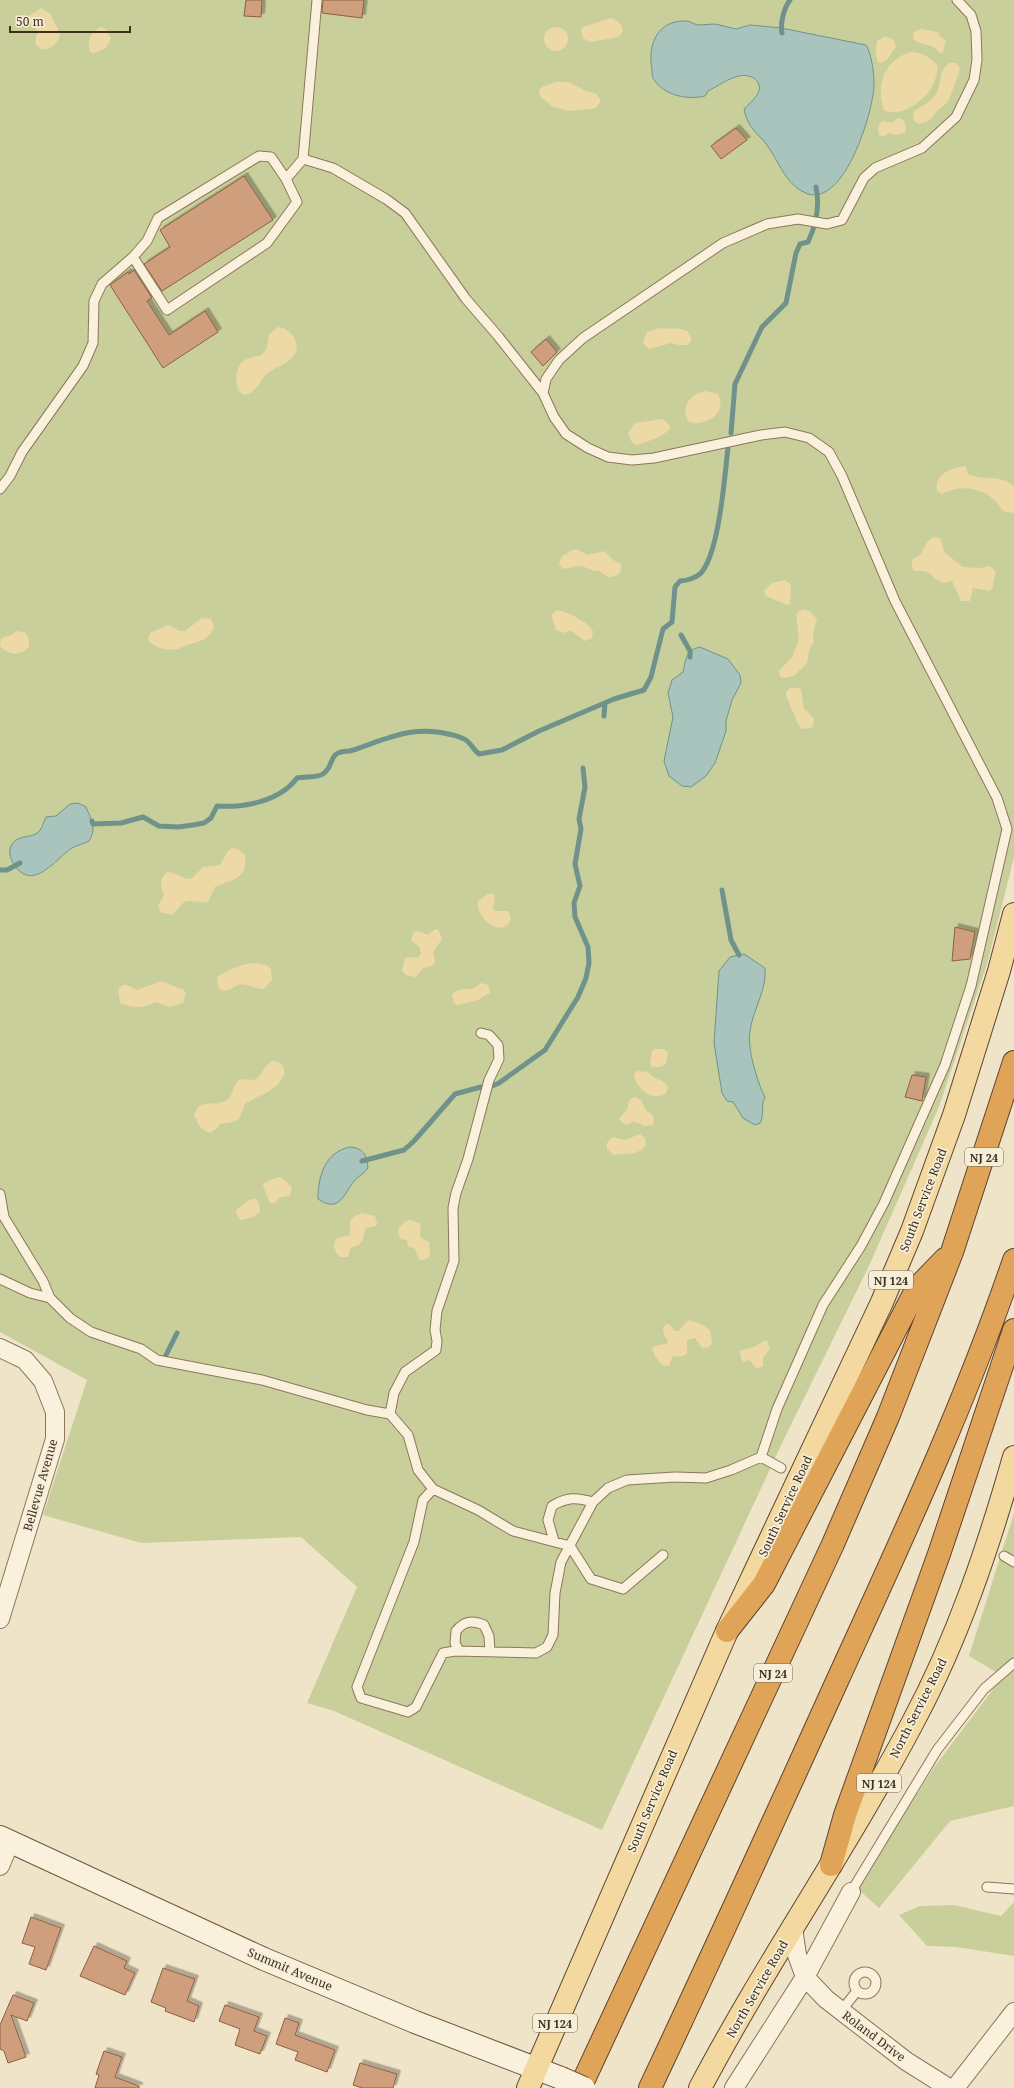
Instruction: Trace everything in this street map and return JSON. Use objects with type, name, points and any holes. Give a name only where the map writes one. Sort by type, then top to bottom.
[{"type":"highway","name":"NJ 24","points":[[580,2088],[833,1544],[888,1417],[952,1252],[1014,1062]]},
{"type":"highway","points":[[727,1631],[764,1584],[917,1288],[952,1252]]},
{"type":"highway","points":[[650,2088],[914,1511],[947,1435],[997,1310],[1014,1260]]},
{"type":"highway","points":[[831,1865],[845,1814],[929,1584],[1014,1330]]},
{"type":"main road","name":"South Service Road","points":[[528,2088],[727,1631],[882,1302],[912,1231],[954,1115],[999,970],[1014,914]]},
{"type":"main road","name":"North Service Road","points":[[700,2088],[914,1721],[960,1625],[1000,1506],[1014,1457]]},
{"type":"street","name":"Bellevue Avenue","points":[[0,1348],[25,1360],[43,1382],[55,1412],[55,1439],[0,1619]]},
{"type":"street","name":"Summit Avenue","points":[[5,1839],[264,1959],[415,2022],[584,2088]]},
{"type":"street","points":[[0,1866],[5,1839]]},
{"type":"street","points":[[734,2088],[805,1977],[851,1892]]},
{"type":"street","points":[[793,1928],[797,1955],[805,1977]]},
{"type":"street","name":"Roland Drive","points":[[805,1977],[826,1999],[841,2011],[906,2061],[949,2088]]},
{"type":"street","points":[[955,2088],[1014,2012]]},
{"type":"lane","points":[[286,179],[302,159],[317,0]]},
{"type":"lane","points":[[543,393],[546,379],[559,360],[583,338],[723,243],[767,224],[798,219],[827,224],[842,220],[864,178],[875,168],[922,148],[956,117],[974,80],[977,60],[976,31],[971,15],[957,0]]},
{"type":"lane","points":[[0,488],[10,476],[27,446],[83,366],[93,343],[94,301],[102,284],[133,257],[147,240],[158,218],[259,156],[271,157],[286,179],[297,202],[267,243],[167,310],[133,257]]},
{"type":"lane","points":[[302,159],[333,168],[386,199],[405,213],[466,299],[503,342],[543,393],[554,418],[566,434],[588,448],[608,457],[632,460],[654,458],[761,434],[785,432],[809,438],[829,452],[842,476],[895,601],[994,793],[1007,829],[971,986],[945,1065],[884,1203],[861,1246],[823,1305],[777,1409],[761,1457],[731,1470],[706,1478],[627,1480],[608,1488],[593,1502],[561,1562],[554,1593],[553,1635],[547,1647],[536,1653],[459,1651],[443,1653],[416,1707],[408,1712],[361,1698],[356,1687],[414,1542],[423,1500],[433,1489]]},
{"type":"lane","points":[[390,1414],[394,1393],[405,1372],[436,1350],[437,1341],[435,1330],[438,1311],[454,1261],[454,1200],[468,1159],[489,1080],[499,1058],[498,1045],[489,1035],[481,1033]]},
{"type":"lane","points":[[0,1194],[4,1217],[43,1281],[50,1298],[70,1318],[90,1332],[141,1349],[157,1360],[262,1380],[367,1410],[390,1414],[408,1435],[418,1470],[433,1489],[478,1510],[513,1531],[570,1546],[591,1579],[623,1589],[663,1556]]},
{"type":"lane","points":[[0,1279],[30,1293],[50,1298]]},
{"type":"lane","points":[[761,1457],[781,1468]]},
{"type":"lane","points":[[554,1541],[548,1520],[552,1506],[564,1499],[580,1498],[593,1502]]},
{"type":"lane","points":[[1004,1556],[1014,1562]]},
{"type":"lane","points":[[459,1651],[455,1643],[456,1631],[462,1624],[474,1621],[484,1625],[489,1636],[490,1652]]},
{"type":"lane","points":[[851,1892],[936,1750],[984,1689],[1014,1663]]},
{"type":"lane","points":[[987,1886],[1014,1889]]},
{"type":"lane","points":[[841,2011],[856,1991]]},
{"type":"green space","points":[[0,0],[1014,0],[1014,857],[987,964],[939,1107],[868,1268],[784,1439],[602,1830],[334,1711],[307,1703],[357,1587],[301,1537],[141,1543],[43,1515],[87,1380],[0,1332]]},
{"type":"green space","points":[[1014,1513],[1014,1806],[950,1821],[879,1908],[857,1888],[935,1766],[1003,1676],[969,1656]]},
{"type":"green space","points":[[1014,1902],[1014,1956],[956,1947],[927,1946],[899,1915],[920,1906],[954,1905],[1001,1916]]},
{"type":"sand","points":[[41,8],[50,13],[60,34],[59,39],[53,46],[45,49],[41,49],[35,42],[38,32],[28,20],[29,16]]},
{"type":"sand","points":[[611,18],[618,21],[622,26],[623,31],[619,37],[590,42],[583,38],[581,31],[583,27]]},
{"type":"sand","points":[[101,27],[107,30],[111,38],[106,48],[94,53],[90,52],[90,37],[94,31]]},
{"type":"sand","points":[[556,27],[561,28],[567,34],[567,44],[561,50],[556,51],[551,50],[545,44],[544,39],[545,34],[551,28]]},
{"type":"sand","points":[[921,29],[938,32],[946,41],[943,52],[940,53],[933,47],[913,39],[914,32]]},
{"type":"sand","points":[[885,36],[894,40],[896,47],[887,60],[881,63],[878,62],[876,57],[877,41]]},
{"type":"sand","points":[[911,52],[926,56],[938,67],[934,83],[931,89],[920,101],[906,110],[891,112],[884,110],[881,91],[884,74],[895,60],[902,55]]},
{"type":"sand","points":[[950,63],[956,63],[960,68],[948,102],[938,110],[929,121],[918,124],[913,120],[914,111],[929,102],[934,97],[938,90],[942,73],[946,66]]},
{"type":"sand","points":[[556,82],[569,82],[586,91],[597,94],[601,101],[597,107],[592,109],[570,111],[553,107],[540,96],[539,90],[542,87]]},
{"type":"sand","points":[[898,118],[904,120],[906,132],[896,135],[889,133],[882,137],[879,135],[878,127],[881,122],[885,121],[891,123]]},
{"type":"sand","points":[[278,327],[290,332],[296,343],[297,350],[285,363],[268,373],[252,392],[242,394],[239,390],[236,378],[239,366],[247,359],[262,355],[267,348],[269,334]]},
{"type":"sand","points":[[660,328],[684,330],[688,332],[691,341],[688,345],[671,343],[650,349],[645,346],[643,342],[647,332]]},
{"type":"sand","points":[[706,391],[718,394],[720,407],[718,413],[714,417],[702,422],[689,422],[685,412],[688,402],[691,398],[701,392]]},
{"type":"sand","points":[[663,419],[671,427],[661,436],[636,445],[631,441],[628,434],[635,423]]},
{"type":"sand","points":[[966,466],[968,474],[1002,480],[1014,486],[1014,513],[1003,511],[992,497],[976,490],[959,488],[942,494],[937,491],[938,480],[945,472]]},
{"type":"sand","points":[[933,537],[940,538],[945,553],[963,567],[980,568],[990,566],[996,572],[992,589],[989,591],[973,588],[970,601],[961,601],[952,581],[944,583],[935,579],[929,572],[914,571],[912,567],[912,560],[921,554],[927,542]]},
{"type":"sand","points":[[576,549],[588,555],[604,551],[613,560],[621,564],[620,573],[616,576],[608,577],[599,571],[594,571],[582,566],[567,569],[562,568],[559,564],[561,558],[567,553]]},
{"type":"sand","points":[[785,580],[791,585],[790,604],[787,605],[766,596],[764,591],[772,583]]},
{"type":"sand","points":[[802,609],[809,611],[817,619],[813,633],[814,642],[809,650],[807,663],[794,676],[783,678],[780,676],[779,671],[792,657],[799,639],[796,614]]},
{"type":"sand","points":[[557,610],[572,615],[587,624],[593,631],[592,638],[585,641],[570,630],[564,633],[556,630],[551,615]]},
{"type":"sand","points":[[202,618],[211,619],[214,627],[208,637],[178,649],[170,650],[157,647],[148,639],[150,633],[168,625],[180,631],[185,631]]},
{"type":"sand","points":[[17,631],[26,633],[29,640],[29,646],[23,652],[15,654],[3,649],[0,646],[1,638],[11,635]]},
{"type":"sand","points":[[791,687],[801,689],[804,709],[814,718],[811,728],[803,729],[799,726],[786,696],[786,692]]},
{"type":"sand","points":[[232,848],[238,849],[245,855],[244,869],[238,877],[215,887],[208,902],[192,901],[183,903],[172,915],[160,912],[158,906],[164,895],[161,880],[167,872],[191,879],[203,867],[220,865],[228,851]]},
{"type":"sand","points":[[488,894],[493,894],[495,898],[493,907],[494,911],[508,911],[511,918],[510,922],[505,926],[500,928],[488,923],[480,913],[478,901]]},
{"type":"sand","points":[[438,929],[442,939],[433,952],[435,961],[433,965],[422,969],[416,977],[406,975],[402,970],[405,958],[419,957],[421,953],[419,946],[411,941],[413,933],[418,931],[428,935],[434,930]]},
{"type":"sand","points":[[253,963],[267,965],[271,969],[272,980],[264,989],[241,984],[226,991],[218,987],[217,977],[234,968]]},
{"type":"sand","points":[[161,981],[184,990],[186,994],[183,1003],[170,1007],[155,1002],[147,1006],[138,1007],[120,1003],[118,990],[122,985],[127,985],[137,990]]},
{"type":"sand","points":[[481,983],[488,985],[490,993],[478,1000],[458,1005],[454,1003],[452,995],[455,992],[474,988]]},
{"type":"sand","points":[[655,1049],[664,1049],[668,1053],[666,1064],[660,1067],[652,1067],[650,1063],[652,1052]]},
{"type":"sand","points":[[272,1061],[279,1062],[283,1066],[285,1072],[279,1084],[245,1104],[239,1119],[233,1122],[220,1124],[210,1133],[202,1128],[194,1115],[200,1106],[203,1104],[220,1103],[225,1101],[230,1097],[238,1081],[242,1079],[256,1079]]},
{"type":"sand","points":[[637,1071],[648,1072],[653,1077],[664,1082],[668,1086],[666,1093],[661,1096],[656,1096],[650,1095],[641,1089],[635,1079],[634,1074]]},
{"type":"sand","points":[[635,1097],[641,1100],[646,1111],[651,1113],[654,1118],[653,1125],[644,1126],[634,1121],[626,1125],[621,1122],[619,1118],[627,1110],[629,1100]]},
{"type":"sand","points":[[640,1134],[645,1138],[646,1145],[643,1149],[635,1153],[613,1155],[607,1149],[607,1143],[612,1137],[625,1140]]},
{"type":"sand","points":[[278,1177],[282,1178],[292,1187],[290,1196],[281,1197],[274,1203],[270,1203],[263,1186],[264,1183]]},
{"type":"sand","points":[[251,1199],[256,1199],[259,1202],[260,1212],[253,1217],[240,1220],[236,1213],[237,1209]]},
{"type":"sand","points":[[362,1213],[375,1216],[377,1223],[376,1226],[366,1228],[362,1241],[355,1247],[351,1247],[348,1257],[340,1257],[334,1248],[335,1241],[337,1238],[350,1235],[351,1220],[356,1215]]},
{"type":"sand","points":[[409,1220],[419,1223],[421,1227],[420,1237],[429,1242],[430,1256],[424,1260],[419,1260],[415,1249],[408,1246],[407,1240],[401,1239],[399,1236],[399,1228],[403,1223]]},
{"type":"sand","points":[[688,1320],[701,1324],[710,1330],[712,1343],[709,1347],[702,1348],[695,1338],[687,1340],[687,1354],[680,1357],[673,1356],[669,1366],[665,1366],[657,1358],[652,1348],[658,1345],[666,1344],[668,1341],[663,1331],[665,1325],[669,1324],[675,1331],[679,1331]]},
{"type":"sand","points":[[765,1340],[768,1342],[770,1349],[763,1358],[763,1366],[757,1369],[749,1360],[744,1362],[741,1359],[740,1351],[756,1346]]},
{"type":"water","points":[[688,21],[697,25],[715,24],[736,29],[750,25],[781,28],[866,45],[870,54],[873,70],[874,86],[872,99],[862,134],[854,154],[845,172],[834,185],[821,194],[808,194],[795,187],[790,182],[767,145],[748,122],[744,109],[754,99],[759,90],[758,82],[752,77],[744,75],[735,77],[708,91],[705,96],[698,97],[678,96],[665,90],[655,81],[652,75],[651,54],[657,34],[668,25]]},
{"type":"water","points":[[700,647],[728,659],[740,675],[741,683],[732,700],[726,721],[726,731],[715,763],[706,776],[691,787],[682,786],[669,776],[664,761],[673,717],[668,693],[672,680],[683,672],[689,653],[695,648]]},
{"type":"water","points":[[78,803],[86,807],[91,820],[93,832],[89,841],[72,848],[52,865],[37,874],[30,876],[22,873],[12,862],[10,856],[10,848],[14,842],[20,838],[34,835],[39,832],[46,817],[56,816],[70,804]]},
{"type":"water","points":[[744,954],[765,968],[764,984],[754,1015],[749,1038],[753,1065],[765,1097],[760,1123],[755,1125],[743,1118],[733,1102],[727,1101],[722,1093],[714,1043],[719,971],[730,957]]},
{"type":"water","points":[[350,1147],[358,1149],[364,1153],[367,1159],[368,1168],[354,1181],[340,1201],[331,1204],[325,1203],[318,1199],[318,1190],[319,1182],[325,1166],[334,1154]]},
{"type":"building","points":[[246,0],[262,0],[261,17],[244,16]]},
{"type":"building","points":[[323,0],[364,0],[362,18],[322,13]]},
{"type":"building","points":[[736,128],[747,140],[721,159],[711,146]]},
{"type":"building","points":[[244,176],[273,220],[162,291],[144,264],[170,247],[160,230]]},
{"type":"building","points":[[134,270],[152,298],[147,301],[169,335],[205,311],[218,332],[163,368],[110,285],[128,272],[129,274]]},
{"type":"building","points":[[546,339],[557,352],[543,366],[531,352]]},
{"type":"building","points":[[955,927],[975,932],[970,959],[952,961]]},
{"type":"building","points":[[912,1075],[926,1077],[922,1101],[905,1097]]},
{"type":"building","points":[[31,1917],[61,1928],[46,1970],[29,1964],[35,1947],[22,1943]]},
{"type":"building","points":[[94,1946],[127,1961],[124,1968],[135,1973],[125,1995],[80,1976]]},
{"type":"building","points":[[163,1968],[195,1979],[187,2001],[199,2006],[194,2022],[165,2011],[166,2008],[151,2002]]},
{"type":"building","points":[[13,1995],[34,2003],[27,2021],[11,2015],[26,2057],[8,2063],[4,2051],[0,2049],[0,2025]]},
{"type":"building","points":[[225,2005],[259,2017],[254,2031],[267,2036],[260,2054],[235,2045],[240,2029],[219,2021]]},
{"type":"building","points":[[285,2018],[299,2023],[295,2035],[335,2050],[327,2072],[295,2060],[298,2052],[276,2044]]},
{"type":"building","points":[[104,2051],[122,2057],[115,2077],[139,2086],[139,2088],[95,2088],[99,2075],[96,2074]]},
{"type":"building","points":[[360,2063],[397,2074],[393,2088],[362,2088],[353,2085]]},
{"type":"waterway","points":[[782,33],[783,16],[790,0]]},
{"type":"waterway","points":[[731,433],[735,384],[762,327],[786,303],[796,253],[800,244],[808,242],[815,222],[818,201],[816,187]]},
{"type":"waterway","points":[[92,821],[93,824],[121,823],[143,817],[159,826],[178,827],[204,823],[211,818],[217,806],[239,806],[261,801],[281,792],[290,786],[297,778],[318,776],[323,774],[337,753],[350,751],[400,734],[425,731],[439,732],[463,738],[479,754],[502,750],[539,731],[614,699],[644,690],[651,677],[663,629],[672,622],[675,587],[680,581],[696,577],[700,574],[707,564],[712,550],[720,514],[728,447]]},
{"type":"waterway","points":[[681,635],[690,651],[690,657]]},
{"type":"waterway","points":[[604,716],[605,703]]},
{"type":"waterway","points":[[490,1087],[499,1083],[545,1050],[578,997],[586,978],[589,963],[588,947],[575,917],[574,903],[580,886],[575,864],[581,829],[579,819],[585,787],[583,768]]},
{"type":"waterway","points":[[0,870],[7,870],[20,863]]},
{"type":"waterway","points":[[722,890],[731,940],[739,955]]},
{"type":"waterway","points":[[362,1161],[404,1150],[414,1141],[455,1094],[481,1087]]},
{"type":"waterway","points":[[165,1357],[177,1333]]}]
